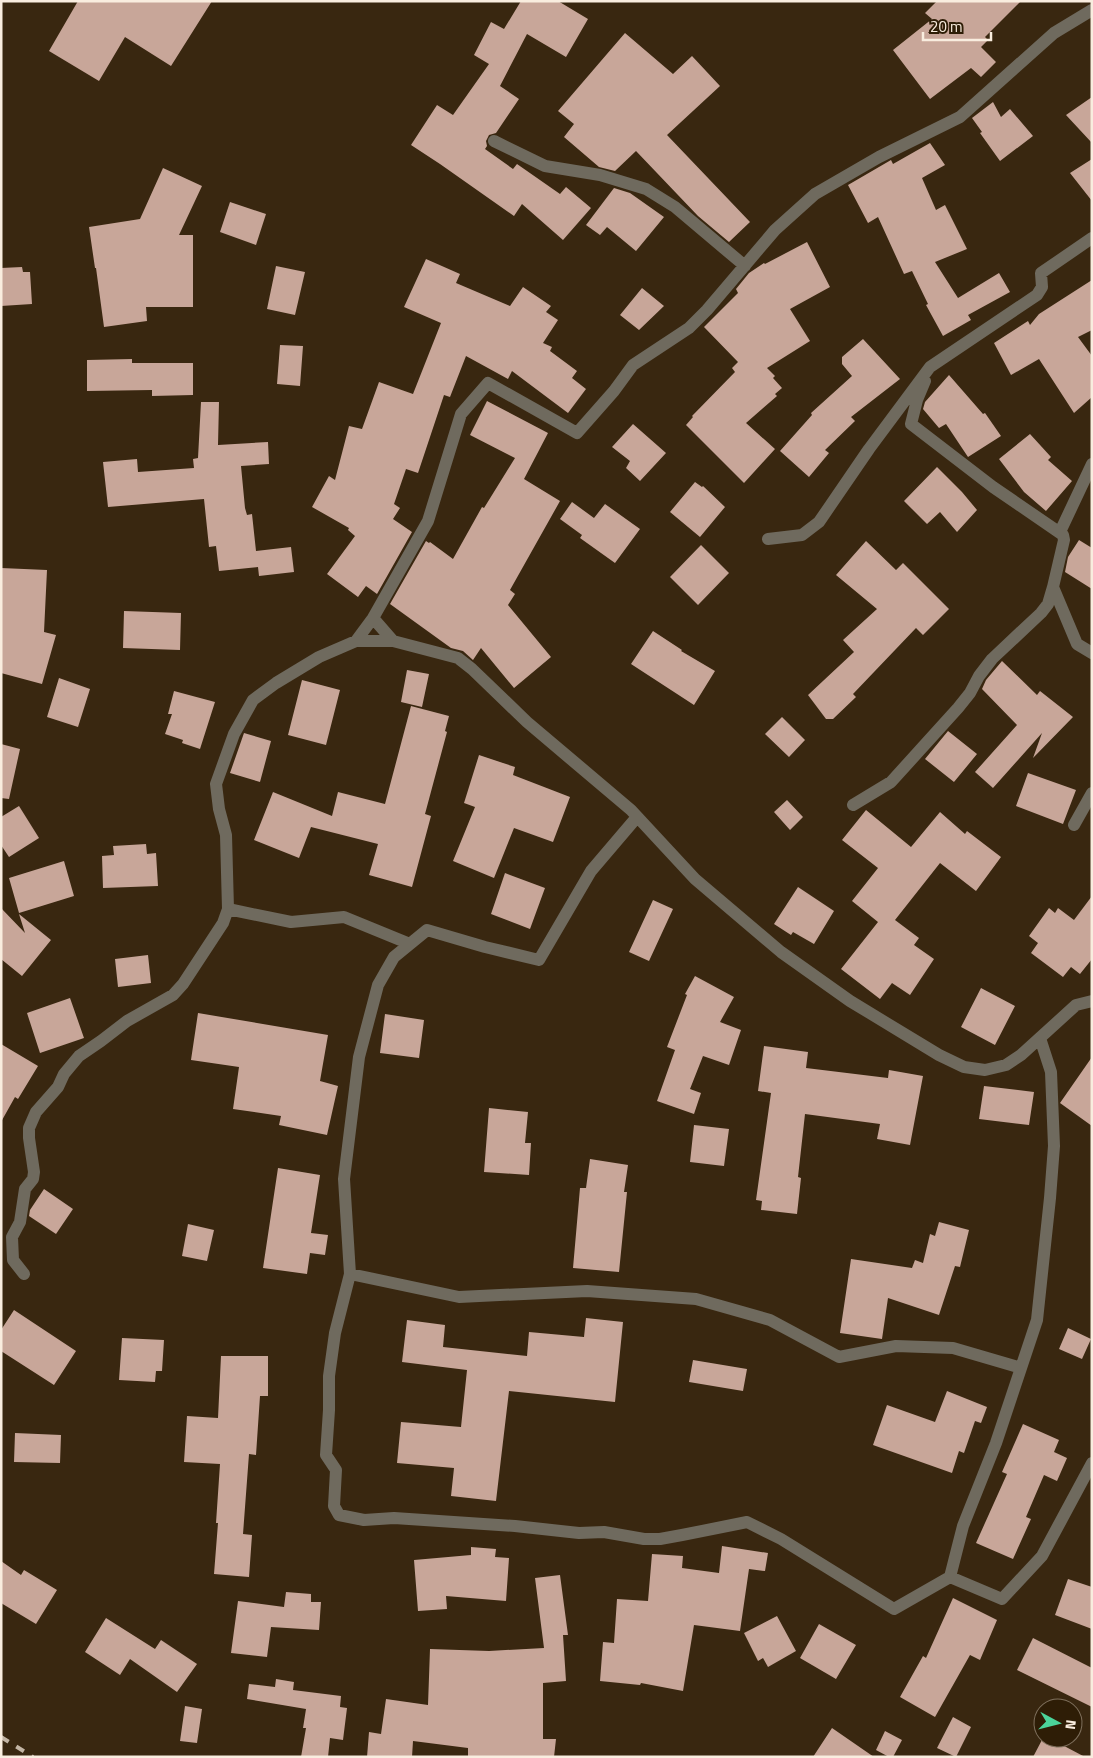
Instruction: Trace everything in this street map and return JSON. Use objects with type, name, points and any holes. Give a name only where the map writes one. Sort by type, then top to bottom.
[{"type":"street","points":[[356,641],[373,618],[428,521],[461,414],[488,383],[577,433],[614,391],[633,365],[689,328],[707,310],[775,230],[815,194],[879,157],[960,117],[1054,33],[1092,10]]},
{"type":"street","points":[[494,141],[545,166],[600,175],[646,189],[675,207],[745,266]]},
{"type":"street","points":[[768,539],[802,535],[819,522],[874,441],[930,367],[1037,295],[1042,287],[1041,273],[1092,238]]},
{"type":"street","points":[[853,805],[891,782],[970,694],[979,676],[992,659],[1041,613],[1048,604],[1064,540],[1060,532],[993,487],[912,424],[917,400],[930,367]]},
{"type":"street","points":[[1060,532],[1092,464]]},
{"type":"street","points":[[1053,587],[1077,644],[1092,653]]},
{"type":"street","points":[[373,618],[393,641]]},
{"type":"street","points":[[24,1274],[13,1260],[12,1237],[20,1222],[25,1190],[33,1179],[34,1172],[28,1138],[29,1128],[36,1112],[58,1087],[64,1074],[79,1056],[101,1042],[127,1021],[173,995],[183,984],[223,923],[228,909],[226,835],[219,809],[216,784],[234,734],[254,700],[276,683],[319,657],[356,641],[393,641],[458,658],[527,722],[598,781],[637,817],[695,879],[781,952],[850,1001],[939,1055],[964,1067],[985,1070],[1006,1065],[1021,1055],[1076,1005],[1092,1001]]},
{"type":"street","points":[[1074,825],[1092,793]]},
{"type":"street","points":[[637,817],[591,871],[539,960],[427,930],[394,957],[378,985],[360,1058],[344,1179],[350,1274],[335,1333],[328,1376],[329,1410],[326,1455],[336,1470],[334,1506],[339,1515],[364,1520],[394,1518],[515,1526],[579,1533],[604,1532],[644,1539],[675,1536],[747,1522],[780,1539],[894,1609],[950,1577],[963,1526],[996,1443],[1037,1320],[1054,1146],[1051,1072],[1040,1038]]},
{"type":"street","points":[[228,909],[292,922],[344,917],[410,944]]},
{"type":"street","points":[[350,1274],[458,1297],[587,1291],[696,1299],[770,1320],[839,1357],[896,1346],[954,1348],[1021,1368]]},
{"type":"street","points":[[950,1577],[1002,1598],[1042,1556],[1092,1463]]},
{"type":"building","points":[[78,1],[212,1],[171,66],[125,37],[99,81],[49,51]]},
{"type":"building","points":[[521,1],[558,1],[588,19],[566,57],[527,34],[500,86],[519,99],[496,133],[489,135],[485,149],[513,169],[517,164],[560,194],[566,187],[591,208],[563,240],[522,204],[514,216],[411,145],[437,105],[453,115],[489,64],[474,55],[491,22],[504,29]]},
{"type":"building","points":[[937,1],[1021,1],[985,37],[988,40],[981,47],[996,62],[981,77],[971,68],[930,99],[893,50],[932,19],[925,13]]},
{"type":"building","points":[[625,33],[673,74],[692,56],[720,86],[667,135],[750,222],[729,242],[698,216],[636,151],[615,171],[599,167],[564,137],[574,124],[558,111]]},
{"type":"building","points":[[1092,97],[1092,143],[1066,115]]},
{"type":"building","points":[[993,102],[1001,117],[1010,109],[1033,136],[1000,161],[972,118]]},
{"type":"building","points":[[930,143],[945,165],[922,178],[936,210],[945,205],[967,249],[935,262],[958,298],[999,273],[1010,292],[968,315],[971,320],[943,336],[926,305],[928,304],[912,271],[904,274],[878,217],[868,223],[848,185],[891,160],[893,164]]},
{"type":"building","points":[[1092,159],[1092,201],[1070,173]]},
{"type":"building","points":[[163,168],[202,186],[179,235],[193,235],[193,307],[146,307],[147,321],[104,327],[89,227],[140,219]]},
{"type":"building","points":[[614,188],[630,193],[664,217],[636,251],[607,227],[600,235],[586,225]]},
{"type":"building","points":[[230,202],[266,214],[256,245],[220,232]]},
{"type":"building","points":[[807,242],[830,287],[790,309],[810,341],[767,368],[775,376],[773,378],[782,388],[775,394],[777,396],[746,423],[775,449],[744,483],[686,425],[692,416],[735,372],[732,368],[738,362],[704,327],[738,293],[736,289],[749,273],[764,263]]},
{"type":"building","points":[[426,259],[460,274],[456,283],[510,306],[523,287],[551,306],[546,312],[558,320],[543,343],[552,347],[550,351],[577,371],[572,378],[586,389],[568,413],[512,371],[508,379],[466,356],[450,397],[444,395],[418,473],[406,469],[394,504],[400,508],[393,519],[412,532],[377,594],[366,586],[358,597],[327,574],[355,536],[348,530],[349,528],[312,507],[329,476],[335,480],[349,426],[362,429],[379,382],[413,394],[441,323],[404,307]]},
{"type":"building","points":[[276,266],[305,272],[295,315],[267,309]]},
{"type":"building","points":[[22,267],[23,272],[30,272],[32,304],[1,306],[1,268]]},
{"type":"building","points":[[1092,280],[1092,330],[1078,337],[1092,356],[1092,397],[1074,413],[1039,359],[1011,375],[994,343],[1028,321],[1030,325],[1039,314]]},
{"type":"building","points":[[642,288],[664,306],[639,330],[620,315]]},
{"type":"building","points":[[863,339],[900,379],[851,417],[855,421],[825,450],[829,453],[809,477],[780,451],[812,415],[811,413],[852,376],[842,364],[842,357]]},
{"type":"building","points":[[280,345],[303,346],[300,386],[277,384]]},
{"type":"building","points":[[132,359],[132,363],[193,363],[193,395],[152,396],[152,390],[87,391],[87,360]]},
{"type":"building","points":[[949,375],[983,414],[985,413],[1001,436],[968,457],[946,424],[939,428],[923,409],[925,402]]},
{"type":"building","points":[[487,401],[548,433],[524,479],[560,501],[510,590],[515,594],[508,605],[551,657],[514,688],[481,648],[473,660],[463,651],[451,648],[390,604],[426,541],[453,559],[482,507],[484,508],[515,458],[470,435]]},
{"type":"building","points":[[201,402],[219,402],[218,445],[268,442],[269,464],[241,466],[245,508],[247,515],[252,514],[256,551],[291,547],[294,572],[259,576],[258,567],[219,571],[216,546],[209,547],[204,499],[108,507],[103,462],[137,459],[138,472],[194,468],[193,459],[198,458]]},
{"type":"building","points":[[633,424],[666,453],[640,481],[626,468],[630,461],[612,447]]},
{"type":"building","points":[[1030,434],[1051,457],[1048,460],[1072,481],[1046,511],[1024,492],[999,459]]},
{"type":"building","points":[[937,467],[977,510],[957,532],[940,512],[927,524],[904,501]]},
{"type":"building","points":[[695,482],[703,486],[725,507],[700,537],[670,512]]},
{"type":"building","points":[[572,502],[594,518],[605,504],[640,529],[615,563],[580,538],[582,535],[560,519]]},
{"type":"building","points":[[1079,540],[1092,548],[1092,589],[1065,572],[1068,557]]},
{"type":"building","points":[[866,541],[896,570],[903,563],[949,609],[923,635],[916,628],[853,694],[856,697],[833,719],[826,719],[808,695],[854,652],[843,640],[877,609],[836,575]]},
{"type":"building","points":[[701,545],[729,573],[698,605],[670,577]]},
{"type":"building","points":[[1,568],[47,570],[44,632],[56,635],[42,684],[1,673]]},
{"type":"building","points":[[124,611],[181,613],[180,650],[123,648]]},
{"type":"building","points":[[653,631],[681,651],[715,671],[694,705],[631,664]]},
{"type":"building","points":[[1002,661],[1037,695],[1040,691],[1073,717],[1033,758],[1042,733],[993,788],[975,772],[1017,725],[982,689],[986,680]]},
{"type":"building","points":[[407,670],[429,674],[422,707],[401,702]]},
{"type":"building","points":[[59,678],[90,689],[78,727],[47,717]]},
{"type":"building","points":[[302,680],[340,690],[326,745],[288,735]]},
{"type":"building","points":[[174,691],[215,702],[200,749],[182,743],[183,740],[165,734],[172,714],[168,714]]},
{"type":"building","points":[[411,706],[449,716],[445,731],[447,732],[425,814],[431,816],[412,887],[369,875],[378,844],[311,827],[299,858],[254,840],[273,792],[332,816],[338,792],[385,804]]},
{"type":"building","points":[[782,717],[805,740],[789,757],[765,734]]},
{"type":"building","points":[[948,731],[977,754],[954,782],[925,759]]},
{"type":"building","points":[[244,733],[271,741],[260,782],[230,773]]},
{"type":"building","points":[[1,744],[20,749],[9,799],[1,798]]},
{"type":"building","points":[[479,755],[515,767],[513,775],[570,797],[553,842],[514,828],[494,878],[453,861],[475,807],[464,803]]},
{"type":"building","points":[[1028,773],[1076,790],[1063,824],[1016,806]]},
{"type":"building","points":[[787,800],[803,817],[790,830],[774,812]]},
{"type":"building","points":[[19,806],[39,838],[9,857],[1,845],[1,817]]},
{"type":"building","points":[[866,810],[911,847],[940,812],[965,834],[967,831],[1001,857],[976,891],[940,863],[895,920],[919,938],[914,945],[934,959],[910,995],[892,983],[880,999],[841,969],[878,922],[852,901],[878,868],[842,840]]},
{"type":"building","points":[[146,844],[147,854],[156,853],[158,886],[103,888],[102,856],[114,855],[113,846]]},
{"type":"building","points":[[64,861],[74,896],[19,913],[9,878]]},
{"type":"building","points":[[505,873],[545,888],[530,929],[491,914]]},
{"type":"building","points":[[798,887],[834,911],[814,944],[793,932],[791,935],[774,924]]},
{"type":"building","points":[[1092,896],[1092,959],[1080,974],[1071,967],[1063,977],[1031,953],[1038,943],[1029,936],[1049,908],[1055,913],[1058,908],[1074,920]]},
{"type":"building","points":[[653,900],[673,909],[649,961],[629,952]]},
{"type":"building","points":[[1,908],[25,933],[19,914],[51,940],[22,976],[1,959]]},
{"type":"building","points":[[148,955],[151,983],[118,987],[115,959]]},
{"type":"building","points":[[695,976],[734,997],[720,1022],[741,1030],[729,1065],[703,1056],[690,1089],[701,1093],[694,1114],[657,1101],[675,1050],[667,1047],[687,995],[685,994]]},
{"type":"building","points":[[981,988],[1015,1006],[995,1045],[961,1027]]},
{"type":"building","points":[[70,998],[84,1038],[40,1053],[27,1013]]},
{"type":"building","points":[[198,1013],[328,1035],[320,1081],[338,1086],[327,1135],[279,1125],[281,1116],[233,1109],[239,1067],[191,1060]]},
{"type":"building","points":[[385,1014],[424,1020],[419,1058],[380,1053]]},
{"type":"building","points":[[1,1044],[38,1066],[18,1099],[15,1097],[1,1122]]},
{"type":"building","points":[[764,1046],[808,1052],[806,1068],[888,1078],[889,1070],[923,1076],[910,1145],[877,1139],[880,1124],[805,1114],[798,1177],[801,1178],[797,1214],[761,1210],[762,1201],[756,1200],[771,1093],[758,1091]]},
{"type":"building","points":[[1092,1057],[1092,1126],[1060,1103]]},
{"type":"building","points":[[984,1086],[1034,1092],[1029,1125],[979,1119]]},
{"type":"building","points":[[489,1108],[528,1112],[525,1143],[531,1143],[529,1175],[484,1172]]},
{"type":"building","points":[[694,1125],[729,1129],[724,1166],[690,1162]]},
{"type":"building","points":[[590,1159],[628,1165],[624,1192],[627,1192],[619,1272],[573,1268],[580,1188],[586,1188]]},
{"type":"building","points":[[278,1168],[320,1175],[311,1233],[328,1235],[325,1255],[310,1253],[307,1274],[263,1268]]},
{"type":"building","points":[[44,1189],[73,1209],[56,1234],[29,1216],[30,1210]]},
{"type":"building","points":[[939,1222],[969,1230],[960,1267],[955,1266],[939,1315],[888,1298],[882,1339],[840,1333],[851,1259],[912,1268],[915,1260],[923,1263],[930,1234],[935,1236]]},
{"type":"building","points":[[188,1224],[214,1230],[207,1261],[182,1256]]},
{"type":"building","points":[[14,1310],[76,1351],[54,1385],[1,1351],[1,1330]]},
{"type":"building","points":[[586,1318],[623,1322],[615,1402],[509,1391],[496,1501],[451,1496],[454,1468],[397,1463],[401,1422],[461,1427],[467,1370],[402,1362],[407,1320],[445,1325],[443,1347],[527,1356],[529,1332],[584,1337]]},
{"type":"building","points":[[1068,1328],[1091,1339],[1082,1359],[1059,1349]]},
{"type":"building","points":[[122,1338],[164,1340],[162,1371],[156,1371],[155,1382],[119,1380]]},
{"type":"building","points":[[221,1356],[268,1356],[268,1396],[260,1396],[256,1455],[249,1454],[243,1534],[252,1535],[249,1577],[214,1574],[220,1464],[184,1462],[187,1416],[218,1418]]},
{"type":"building","points":[[693,1360],[747,1369],[743,1391],[689,1382]]},
{"type":"building","points":[[947,1391],[987,1407],[981,1423],[975,1421],[964,1453],[959,1451],[952,1473],[873,1445],[887,1405],[935,1422]]},
{"type":"building","points":[[1023,1424],[1059,1440],[1054,1452],[1067,1458],[1057,1481],[1044,1475],[1026,1517],[1031,1519],[1013,1559],[976,1543],[1007,1474],[1002,1472]]},
{"type":"building","points":[[15,1433],[61,1435],[60,1463],[14,1462]]},
{"type":"building","points":[[722,1546],[768,1553],[765,1571],[749,1569],[740,1631],[694,1625],[683,1691],[641,1683],[640,1685],[600,1681],[603,1642],[614,1643],[617,1599],[648,1601],[652,1554],[683,1556],[682,1568],[719,1573]]},
{"type":"building","points":[[471,1547],[496,1549],[495,1557],[509,1558],[506,1601],[446,1596],[447,1609],[418,1611],[414,1560],[471,1555]]},
{"type":"building","points":[[1,1561],[21,1575],[24,1570],[57,1590],[36,1624],[1,1603]]},
{"type":"building","points":[[560,1575],[568,1635],[563,1635],[566,1681],[543,1683],[543,1739],[556,1739],[554,1757],[468,1757],[468,1748],[413,1741],[412,1757],[367,1757],[369,1732],[381,1734],[386,1699],[428,1705],[430,1649],[489,1651],[544,1648],[535,1578]]},
{"type":"building","points":[[1068,1579],[1092,1587],[1092,1629],[1055,1615]]},
{"type":"building","points":[[286,1592],[311,1594],[311,1602],[321,1602],[319,1630],[271,1627],[267,1657],[231,1653],[238,1601],[284,1607]]},
{"type":"building","points":[[953,1598],[997,1620],[980,1660],[970,1655],[935,1717],[900,1697],[923,1656],[926,1658]]},
{"type":"building","points":[[777,1616],[796,1651],[768,1667],[763,1658],[758,1661],[744,1633]]},
{"type":"building","points":[[106,1618],[155,1649],[161,1640],[197,1664],[177,1692],[130,1659],[120,1675],[85,1652]]},
{"type":"building","points":[[819,1624],[856,1645],[836,1679],[800,1658]]},
{"type":"building","points":[[1033,1638],[1092,1668],[1092,1707],[1083,1703],[1083,1698],[1074,1698],[1017,1670]]},
{"type":"building","points":[[276,1679],[294,1682],[293,1690],[341,1696],[340,1707],[347,1708],[343,1740],[330,1738],[328,1757],[301,1757],[306,1728],[303,1728],[306,1709],[247,1699],[249,1684],[275,1687]]},
{"type":"building","points":[[185,1706],[202,1709],[197,1743],[180,1741]]},
{"type":"building","points":[[953,1717],[971,1727],[956,1757],[937,1748]]},
{"type":"building","points":[[832,1728],[874,1757],[813,1757]]},
{"type":"building","points":[[885,1731],[902,1740],[893,1757],[889,1757],[876,1750]]},
{"type":"building","points":[[1038,1748],[1068,1748],[1085,1757],[1033,1757]]},
{"type":"railway","points":[[1,1737],[33,1757]]}]
